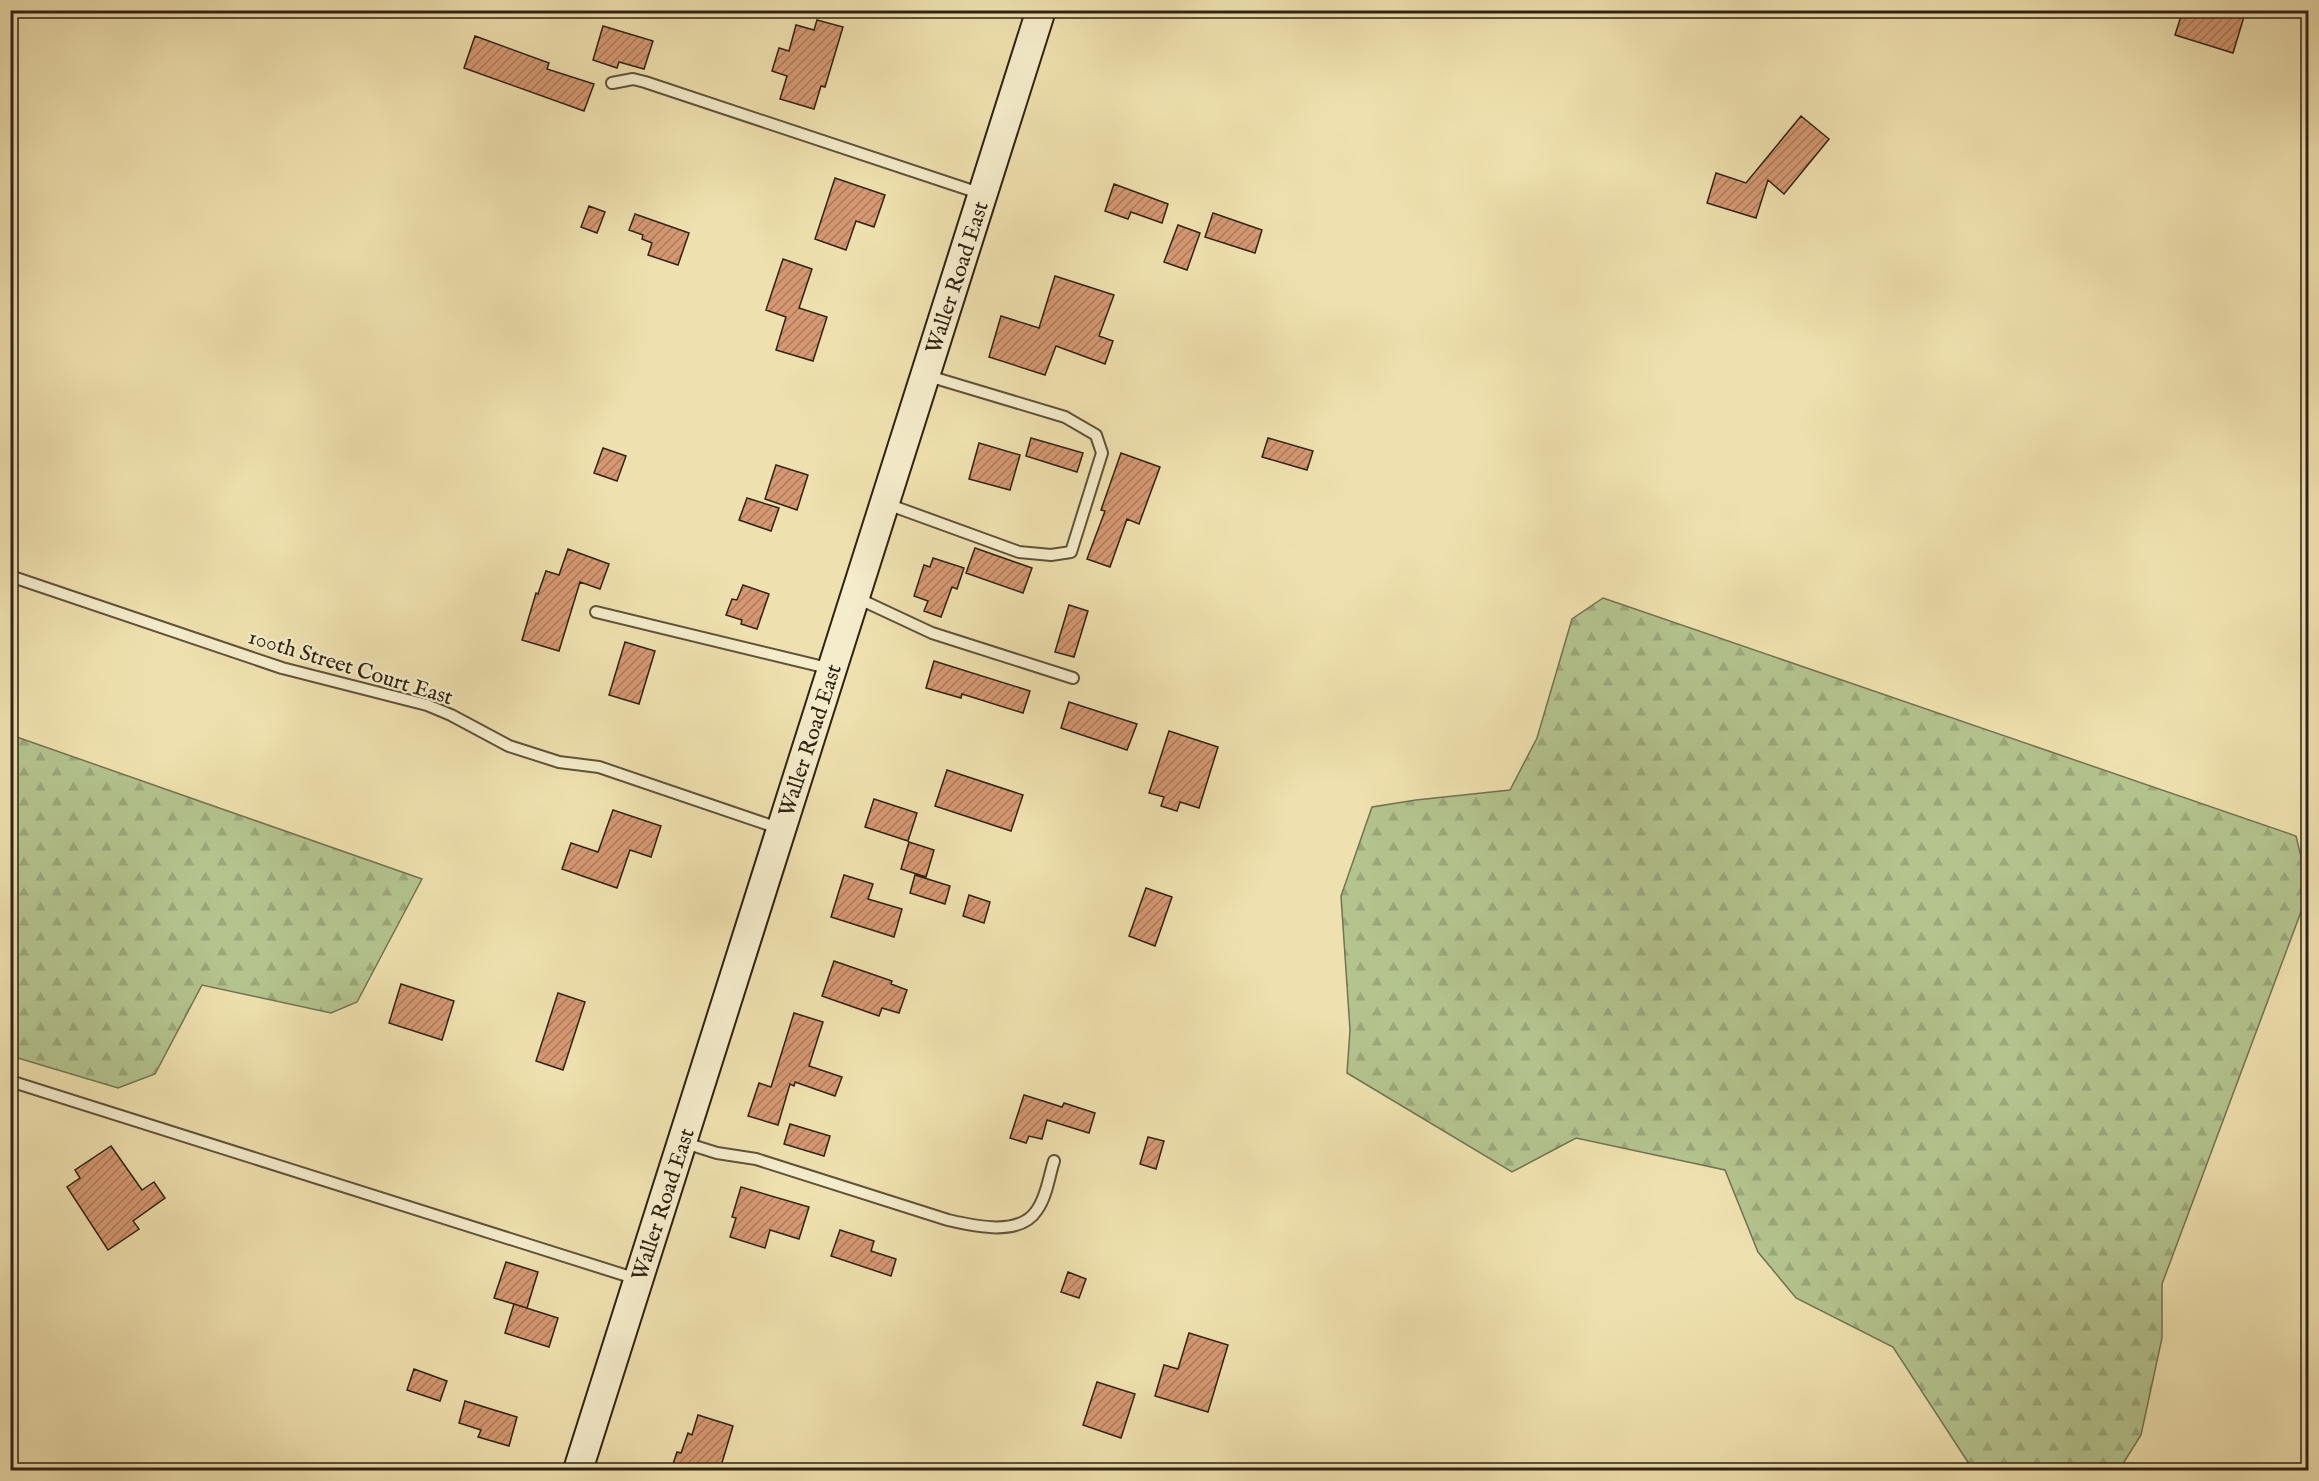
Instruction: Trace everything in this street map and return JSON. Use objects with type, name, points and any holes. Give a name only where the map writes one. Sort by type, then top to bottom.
[{"type":"street","name":"Waller Road East","points":[[578,1470],[1041,10]]},
{"type":"lane","points":[[612,83],[633,79],[645,82],[982,194]]},
{"type":"lane","points":[[884,504],[1019,552],[1051,555],[1071,552],[1102,453],[1096,435],[1065,417],[925,375]]},
{"type":"lane","name":"100th Street Court East","points":[[10,576],[282,668],[427,705],[452,715],[509,746],[559,762],[599,767],[781,829]]},
{"type":"lane","points":[[855,597],[932,633],[1072,678]]},
{"type":"lane","points":[[596,612],[832,669]]},
{"type":"lane","points":[[10,1081],[638,1279]]},
{"type":"lane","points":[[682,1142],[717,1153],[756,1159],[948,1220],[980,1227],[1011,1226],[1031,1219],[1039,1208],[1054,1161]]},
{"type":"green space","points":[[1603,598],[2296,836],[2308,893],[2162,1284],[2162,1338],[2141,1435],[2119,1470],[1973,1470],[1893,1347],[1796,1298],[1758,1252],[1725,1170],[1576,1138],[1512,1172],[1347,1073],[1350,1030],[1341,896],[1372,807],[1510,790],[1537,738],[1572,619]]},
{"type":"green space","points":[[11,735],[422,879],[357,1002],[331,1013],[202,985],[155,1074],[118,1088],[11,1056]]},
{"type":"building","points":[[2183,10],[2246,10],[2233,53],[2175,35]]},
{"type":"building","points":[[817,20],[843,27],[825,87],[821,86],[814,109],[780,99],[787,76],[772,71],[779,48],[789,51],[796,25],[814,30]]},
{"type":"building","points":[[603,26],[653,41],[644,69],[619,62],[617,68],[593,60]]},
{"type":"building","points":[[475,36],[549,63],[547,69],[594,84],[584,111],[464,68]]},
{"type":"building","points":[[1801,116],[1829,139],[1784,194],[1768,180],[1756,218],[1707,203],[1716,173],[1746,183]]},
{"type":"building","points":[[835,178],[885,195],[874,227],[856,221],[846,250],[815,239]]},
{"type":"building","points":[[1114,184],[1168,204],[1162,223],[1131,212],[1128,219],[1105,211]]},
{"type":"building","points":[[589,206],[605,212],[597,233],[581,227]]},
{"type":"building","points":[[1213,213],[1262,230],[1255,253],[1205,237]]},
{"type":"building","points":[[635,214],[689,233],[678,265],[648,255],[652,243],[642,239],[643,235],[629,230]]},
{"type":"building","points":[[1178,225],[1200,233],[1187,270],[1164,262]]},
{"type":"building","points":[[783,259],[812,269],[799,308],[827,317],[813,361],[776,350],[786,317],[766,310]]},
{"type":"building","points":[[1055,276],[1114,295],[1099,336],[1113,341],[1105,364],[1056,346],[1045,375],[989,357],[1001,316],[1039,328]]},
{"type":"building","points":[[1031,438],[1083,453],[1077,472],[1026,456]]},
{"type":"building","points":[[1268,438],[1313,451],[1307,470],[1262,457]]},
{"type":"building","points":[[979,443],[1020,455],[1010,490],[969,479]]},
{"type":"building","points":[[603,448],[626,456],[617,481],[594,473]]},
{"type":"building","points":[[1121,453],[1160,467],[1139,524],[1127,519],[1110,567],[1087,559],[1105,511],[1101,510]]},
{"type":"building","points":[[776,465],[808,475],[797,510],[765,499]]},
{"type":"building","points":[[747,498],[779,508],[771,531],[739,520]]},
{"type":"building","points":[[975,548],[1032,568],[1023,593],[966,573]]},
{"type":"building","points":[[568,549],[609,564],[600,589],[580,582],[559,651],[522,640],[536,593],[538,594],[546,571],[559,575]]},
{"type":"building","points":[[933,558],[964,568],[957,589],[952,587],[941,617],[924,611],[928,601],[914,596],[924,565],[930,567]]},
{"type":"building","points":[[743,585],[769,594],[757,629],[741,624],[742,620],[726,615],[732,599],[737,600]]},
{"type":"building","points":[[1069,605],[1088,611],[1074,657],[1055,652]]},
{"type":"building","points":[[625,642],[655,651],[639,704],[609,695]]},
{"type":"building","points":[[934,661],[1030,691],[1023,713],[962,694],[961,698],[926,688]]},
{"type":"building","points":[[1069,702],[1137,724],[1127,750],[1061,728]]},
{"type":"building","points":[[1169,731],[1218,747],[1199,808],[1180,802],[1177,811],[1161,806],[1164,797],[1149,793]]},
{"type":"building","points":[[947,770],[1023,795],[1011,831],[935,806]]},
{"type":"building","points":[[874,799],[917,813],[908,841],[865,827]]},
{"type":"building","points":[[613,810],[661,826],[651,857],[630,850],[617,888],[562,869],[571,843],[598,852]]},
{"type":"building","points":[[909,842],[934,850],[926,877],[901,869]]},
{"type":"building","points":[[844,875],[873,884],[868,899],[902,909],[894,937],[831,917]]},
{"type":"building","points":[[915,875],[950,886],[945,904],[910,893]]},
{"type":"building","points":[[1146,888],[1172,897],[1155,946],[1129,936]]},
{"type":"building","points":[[969,895],[990,902],[984,923],[963,916]]},
{"type":"building","points":[[834,961],[892,981],[891,984],[907,990],[899,1013],[882,1008],[879,1016],[822,996]]},
{"type":"building","points":[[401,984],[454,1001],[442,1040],[389,1023]]},
{"type":"building","points":[[558,993],[585,1002],[563,1070],[536,1061]]},
{"type":"building","points":[[794,1013],[823,1022],[809,1066],[842,1077],[835,1096],[795,1082],[794,1086],[790,1084],[778,1125],[748,1116],[759,1083],[771,1087]]},
{"type":"building","points":[[1024,1095],[1062,1107],[1064,1103],[1095,1113],[1089,1133],[1047,1120],[1042,1139],[1029,1136],[1026,1143],[1010,1138]]},
{"type":"building","points":[[790,1124],[830,1136],[824,1156],[784,1144]]},
{"type":"building","points":[[1148,1137],[1164,1141],[1156,1169],[1140,1164]]},
{"type":"building","points":[[111,1146],[142,1190],[154,1182],[165,1198],[133,1221],[139,1229],[108,1250],[67,1187],[80,1178],[75,1170]]},
{"type":"building","points":[[741,1187],[809,1207],[799,1239],[770,1230],[765,1248],[730,1237],[736,1218],[732,1217]]},
{"type":"building","points":[[840,1230],[874,1241],[871,1251],[896,1259],[891,1276],[831,1256]]},
{"type":"building","points":[[506,1262],[538,1272],[527,1308],[494,1298]]},
{"type":"building","points":[[1068,1272],[1086,1279],[1079,1298],[1061,1292]]},
{"type":"building","points":[[514,1304],[558,1318],[549,1347],[505,1333]]},
{"type":"building","points":[[1189,1333],[1228,1345],[1208,1412],[1155,1396],[1164,1365],[1178,1369]]},
{"type":"building","points":[[414,1369],[447,1381],[440,1401],[407,1390]]},
{"type":"building","points":[[1097,1382],[1135,1394],[1121,1438],[1083,1425]]},
{"type":"building","points":[[465,1401],[517,1417],[509,1446],[478,1437],[481,1430],[459,1423]]},
{"type":"building","points":[[698,1415],[733,1426],[721,1466],[722,1470],[671,1470],[677,1452],[681,1453],[688,1433],[692,1435]]}]
